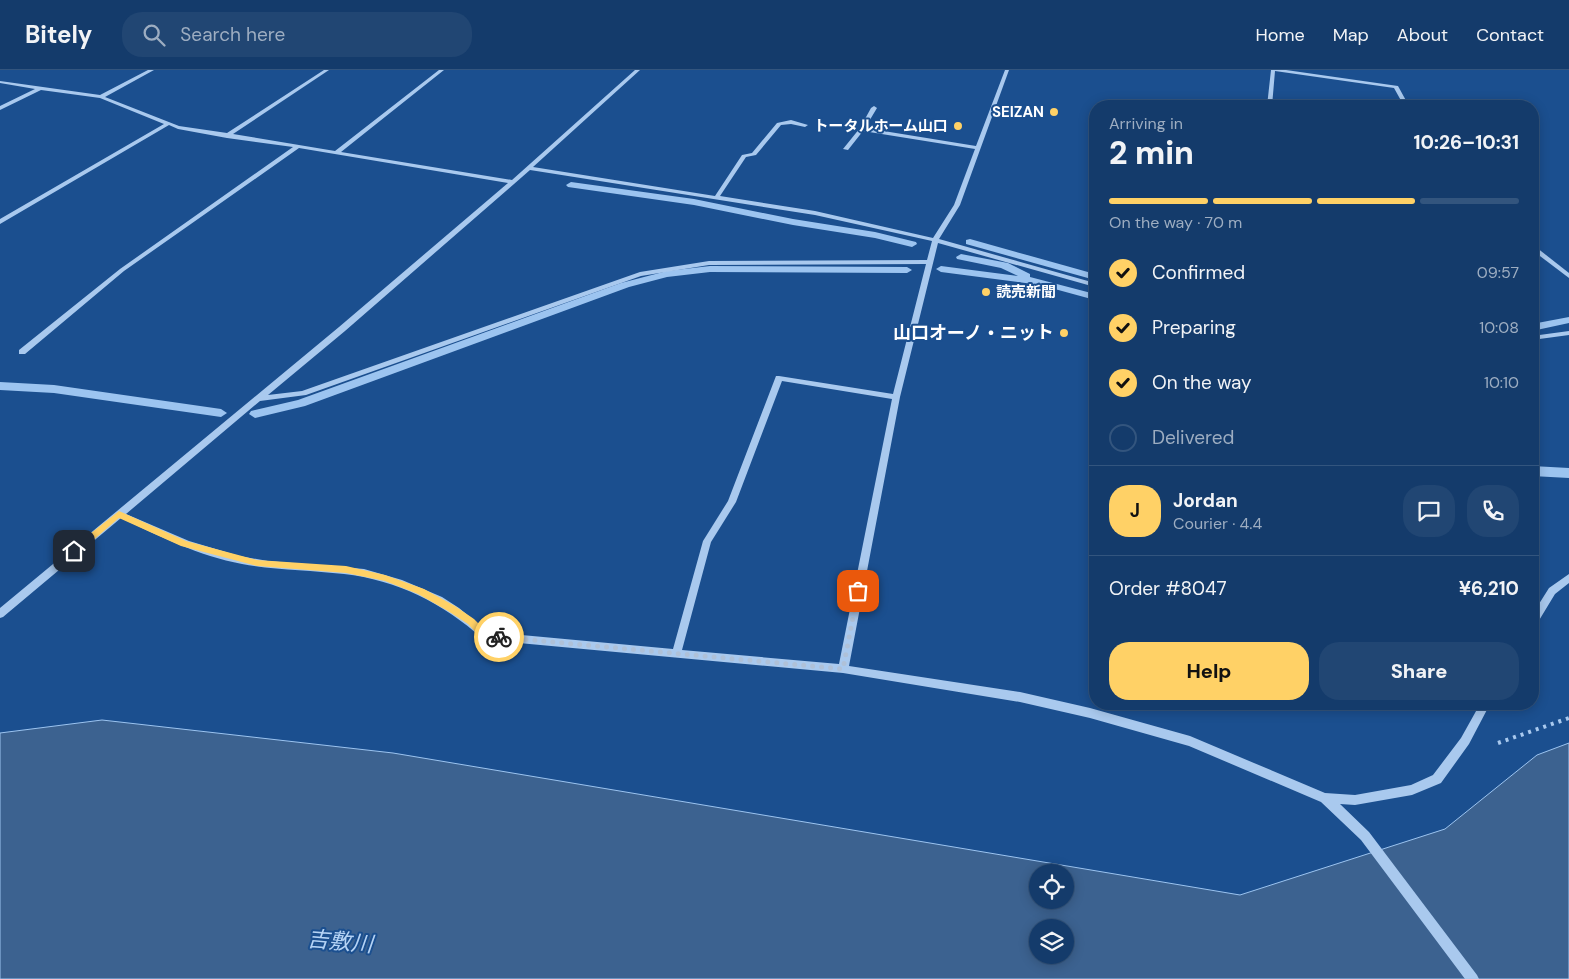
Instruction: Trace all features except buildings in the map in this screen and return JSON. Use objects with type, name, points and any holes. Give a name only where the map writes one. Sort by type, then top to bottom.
[{"type":"street","points":[[101,97],[152,70]]},
{"type":"street","points":[[228,136],[327,70]]},
{"type":"street","points":[[336,153],[442,70]]},
{"type":"street","points":[[0,614],[258,399],[513,182],[638,70]]},
{"type":"street","points":[[843,669],[896,397],[935,240],[956,205],[1007,70]]},
{"type":"street","points":[[1269,100],[1274,70],[1396,87],[1403,100]]},
{"type":"street","points":[[0,82],[101,97],[169,123],[228,136],[513,182]]},
{"type":"street","points":[[0,108],[39,89]]},
{"type":"street","points":[[846,150],[862,129],[874,108]]},
{"type":"street","points":[[716,198],[744,156],[754,154],[779,124],[791,122],[805,125]]},
{"type":"street","points":[[0,222],[169,123]]},
{"type":"street","points":[[862,129],[978,148]]},
{"type":"street","points":[[22,352],[122,270],[297,147]]},
{"type":"street","points":[[528,168],[815,213],[935,240],[1089,283]]},
{"type":"street","points":[[1539,252],[1569,276]]},
{"type":"street","points":[[258,399],[304,393],[640,274],[658,270],[709,263],[930,262]]},
{"type":"street","points":[[1539,338],[1567,336]]},
{"type":"street","points":[[677,652],[707,541],[732,502],[779,378],[896,397]]},
{"type":"street","points":[[119,514],[184,544],[257,563],[346,570],[385,578],[421,591],[452,608],[471,621],[486,636],[677,652],[843,669],[1020,697],[1090,713],[1190,741],[1325,798],[1354,800],[1412,790],[1437,779],[1466,741],[1482,710]]},
{"type":"street","points":[[1539,612],[1552,591],[1569,578]]},
{"type":"street","points":[[1325,798],[1364,836],[1473,979]]},
{"type":"path","points":[[1452,759],[1569,718]]},
{"type":"water","name":"吉敷川","points":[[102,720],[393,753],[1055,864],[1029,864],[1029,909],[1074,909],[1074,867],[1240,895],[1445,829],[1537,755],[1569,743],[1569,979],[0,979],[0,733]]},
{"type":"waterway","points":[[571,185],[694,202],[793,222],[875,235],[912,244]]},
{"type":"waterway","points":[[970,242],[1089,275]]},
{"type":"waterway","points":[[961,257],[1004,265],[1026,276]]},
{"type":"waterway","points":[[255,414],[301,403],[625,285],[667,274],[710,269],[907,270]]},
{"type":"waterway","points":[[941,269],[1041,282],[1089,295]]},
{"type":"waterway","points":[[1539,326],[1569,320]]},
{"type":"waterway","points":[[0,386],[54,389],[221,413]]},
{"type":"waterway","points":[[1539,471],[1569,473]]},
{"type":"way so far","points":[[499,637],[677,652],[843,669],[858,591]]},
{"type":"place","name":"SEIZAN","points":[[1054,112]]},
{"type":"place","name":"トータルホーム山口","points":[[958,126]]},
{"type":"place","name":"読売新聞","points":[[986,292]]},
{"type":"place","name":"山口オーノ・ニット","points":[[1064,333]]},
{"type":"route","points":[[74,551],[119,514],[184,544],[257,563],[346,570],[385,578],[421,591],[452,608],[471,621],[486,636],[499,637]]}]
